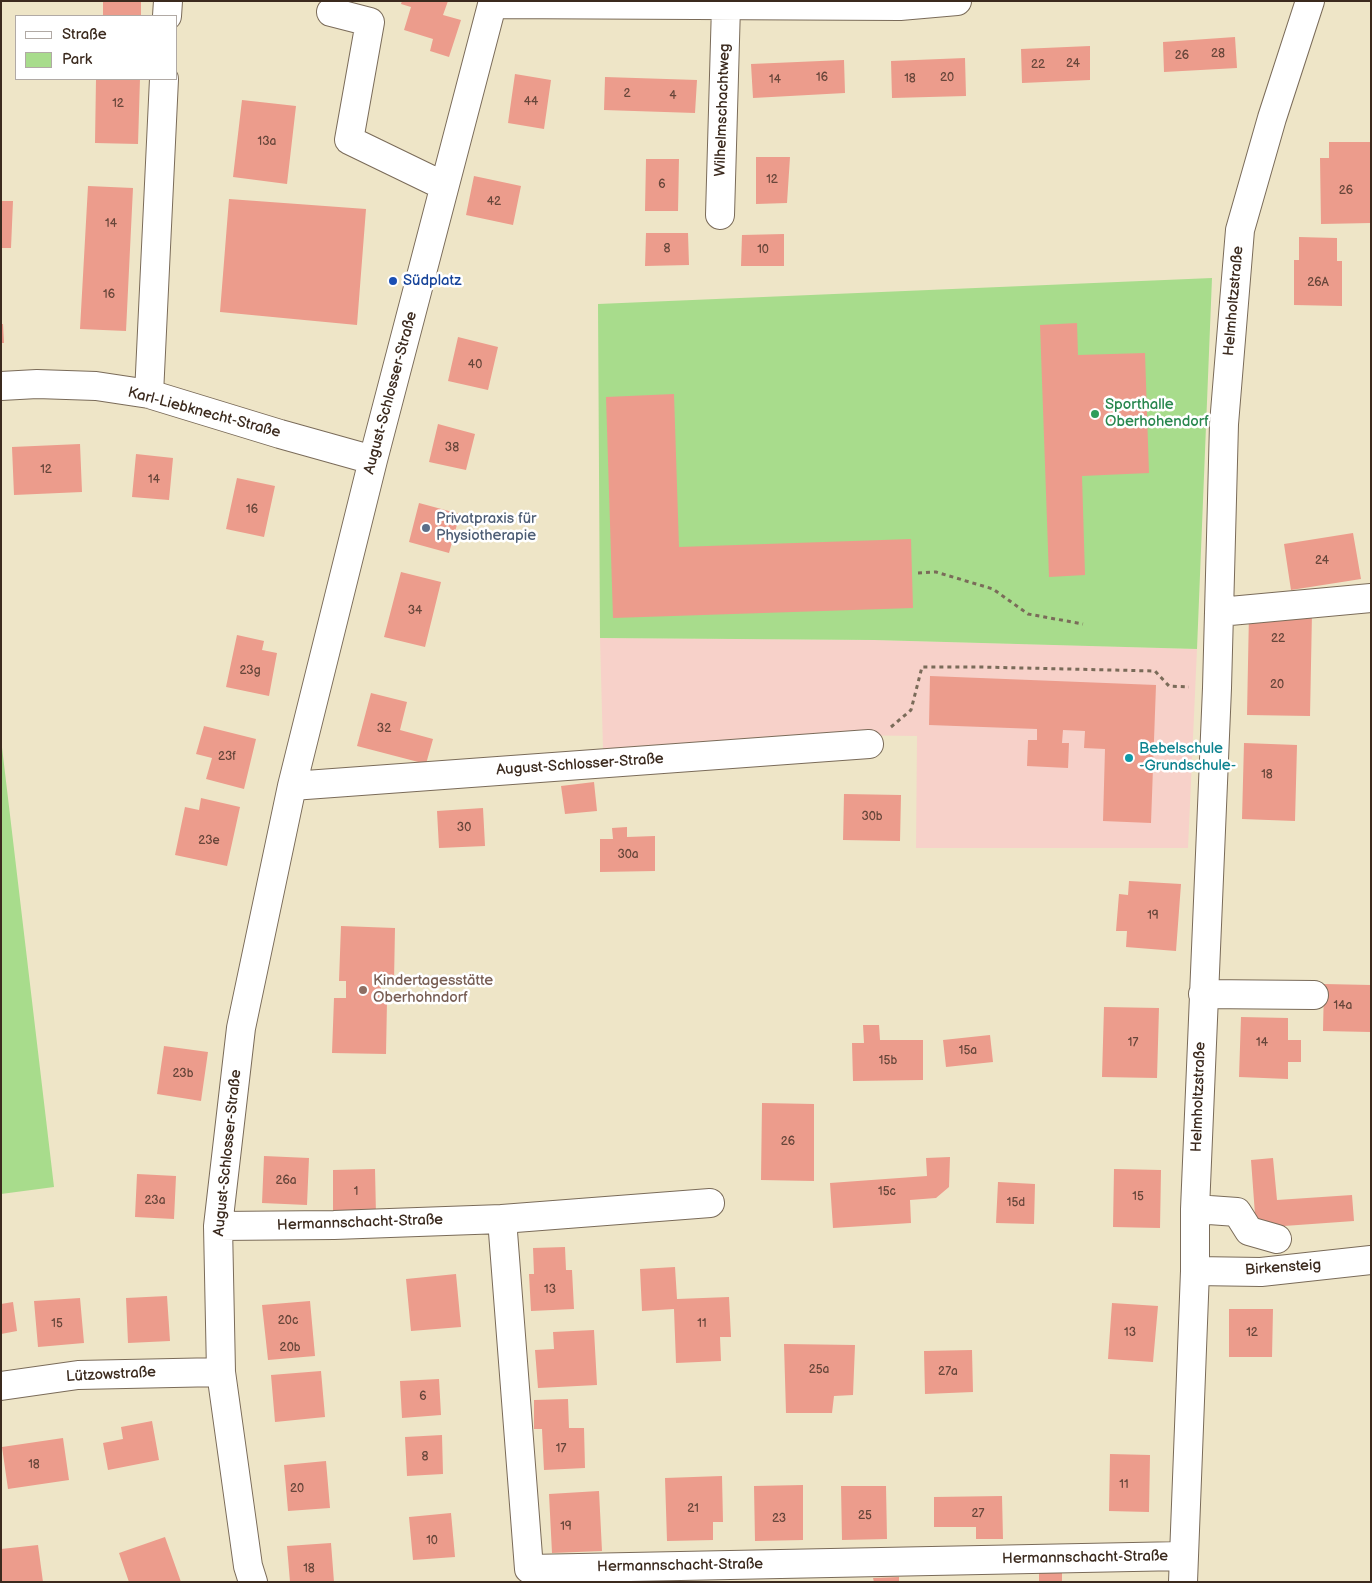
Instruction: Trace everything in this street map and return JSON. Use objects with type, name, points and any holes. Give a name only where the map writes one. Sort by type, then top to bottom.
[{"type":"street","points":[[167,15],[168,1]]},
{"type":"street","points":[[492,3],[900,6],[957,1]]},
{"type":"street","name":"Helmholtzstraße","points":[[1183,1569],[1195,1271],[1195,1209],[1217,688],[1224,424],[1240,230],[1272,118],[1310,1]]},
{"type":"street","name":"August-Schlosser-Straße","points":[[253,1582],[248,1566],[221,1372],[218,1226],[241,1028],[292,786],[373,460],[492,3]]},
{"type":"street","name":"Wilhelmschachtweg","points":[[720,215],[726,6]]},
{"type":"street","points":[[331,12],[370,22],[349,140],[444,186]]},
{"type":"street","points":[[149,394],[164,80]]},
{"type":"street","name":"Karl-Liebknecht-Straße","points":[[1,386],[37,384],[96,386],[149,394],[373,460]]},
{"type":"street","points":[[1219,612],[1371,598]]},
{"type":"street","name":"August-Schlosser-Straße","points":[[292,786],[869,744]]},
{"type":"street","points":[[1204,994],[1314,995]]},
{"type":"street","name":"Hermannschacht-Straße","points":[[218,1226],[334,1225],[502,1219],[710,1203]]},
{"type":"street","points":[[1195,1209],[1237,1212],[1249,1231],[1277,1239]]},
{"type":"street","name":"Hermannschacht-Straße","points":[[502,1219],[528,1569],[1183,1569]]},
{"type":"street","name":"Birkensteig","points":[[1195,1271],[1261,1272],[1371,1260]]},
{"type":"street","name":"Lützowstraße","points":[[1,1386],[78,1375],[221,1372]]},
{"type":"path","points":[[918,573],[936,572],[993,589],[1028,614],[1083,624]]},
{"type":"path","points":[[869,744],[911,710],[922,667],[1155,671],[1169,686],[1217,688]]},
{"type":"shaded area","points":[[600,638],[874,640],[1197,649],[1188,848],[916,848],[917,736],[839,735],[603,749]]},
{"type":"green space","points":[[1212,278],[1197,649],[874,640],[600,638],[598,304]]},
{"type":"green space","points":[[1,739],[54,1187],[1,1194]]},
{"type":"building","points":[[103,1],[141,1],[141,15],[103,15]]},
{"type":"building","points":[[402,1],[448,1],[443,15],[461,20],[449,57],[430,51],[433,39],[404,30],[411,7],[401,4]]},
{"type":"building","points":[[1235,37],[1237,68],[1164,72],[1163,42]]},
{"type":"building","points":[[1090,46],[1090,80],[1022,83],[1021,49]]},
{"type":"building","points":[[965,58],[966,96],[892,98],[891,61]]},
{"type":"building","points":[[844,60],[845,93],[753,98],[751,64]]},
{"type":"building","points":[[515,74],[551,80],[544,129],[508,123]]},
{"type":"building","points":[[605,77],[697,80],[695,113],[604,110]]},
{"type":"building","points":[[96,80],[140,80],[138,144],[95,143]]},
{"type":"building","points":[[242,100],[296,106],[287,184],[233,177]]},
{"type":"building","points":[[1329,142],[1371,142],[1371,223],[1321,224],[1320,158],[1329,158]]},
{"type":"building","points":[[756,157],[790,157],[787,203],[756,204]]},
{"type":"building","points":[[646,159],[679,159],[678,211],[645,211]]},
{"type":"building","points":[[474,176],[521,186],[513,225],[466,215]]},
{"type":"building","points":[[88,186],[133,188],[126,331],[80,329]]},
{"type":"building","points":[[229,199],[366,209],[357,325],[220,312]]},
{"type":"building","points":[[1,201],[13,201],[11,248],[1,248]]},
{"type":"building","points":[[646,233],[688,233],[689,265],[645,266]]},
{"type":"building","points":[[784,234],[784,266],[741,266],[742,235]]},
{"type":"building","points":[[1299,237],[1337,238],[1337,261],[1342,261],[1342,306],[1294,305],[1294,260],[1299,260]]},
{"type":"building","name":"Sporthalle Oberhohendorf","points":[[1077,323],[1078,355],[1145,353],[1149,473],[1082,476],[1085,575],[1049,577],[1040,325]]},
{"type":"building","points":[[1,324],[3,324],[4,343],[1,343]]},
{"type":"building","points":[[458,337],[498,347],[488,390],[448,381]]},
{"type":"building","points":[[674,394],[679,547],[911,539],[913,608],[613,618],[606,397]]},
{"type":"building","points":[[438,424],[475,434],[466,470],[429,462]]},
{"type":"building","points":[[80,444],[82,492],[14,495],[12,447]]},
{"type":"building","points":[[136,454],[173,458],[169,500],[132,497]]},
{"type":"building","points":[[237,478],[275,486],[264,537],[226,529]]},
{"type":"building","points":[[419,503],[460,514],[449,553],[409,542]]},
{"type":"building","points":[[1353,533],[1361,579],[1291,590],[1284,544]]},
{"type":"building","points":[[401,572],[441,582],[425,647],[384,637]]},
{"type":"building","points":[[1249,612],[1312,613],[1310,716],[1247,715]]},
{"type":"building","points":[[237,635],[264,641],[262,650],[277,653],[269,696],[226,687]]},
{"type":"building","name":"Bebelschule -Grundschule-","points":[[930,676],[1156,685],[1151,823],[1103,821],[1105,749],[1084,748],[1085,731],[1063,730],[1062,743],[1069,743],[1068,768],[1027,766],[1028,740],[1037,740],[1037,729],[929,725]]},
{"type":"building","points":[[371,693],[407,702],[400,730],[433,739],[426,764],[357,746]]},
{"type":"building","points":[[204,726],[256,739],[244,789],[206,779],[212,758],[196,754]]},
{"type":"building","points":[[1244,743],[1297,745],[1295,821],[1242,819]]},
{"type":"building","points":[[594,782],[597,811],[565,814],[561,786]]},
{"type":"building","points":[[844,794],[901,795],[900,841],[843,840]]},
{"type":"building","points":[[201,798],[240,807],[227,866],[175,855],[185,807],[199,810]]},
{"type":"building","points":[[483,808],[485,846],[439,848],[437,811]]},
{"type":"building","points":[[627,827],[627,837],[655,836],[655,871],[600,872],[600,839],[613,839],[612,828]]},
{"type":"building","points":[[1129,881],[1181,884],[1176,951],[1126,947],[1127,931],[1116,931],[1119,894],[1128,895]]},
{"type":"building","points":[[341,926],[395,928],[394,981],[381,981],[381,1001],[387,1001],[386,1054],[332,1053],[334,998],[346,998],[346,981],[339,981]]},
{"type":"building","points":[[1324,984],[1371,985],[1371,1032],[1323,1031]]},
{"type":"building","points":[[1104,1007],[1159,1008],[1157,1078],[1102,1077]]},
{"type":"building","points":[[1241,1017],[1288,1018],[1288,1040],[1301,1040],[1301,1062],[1288,1062],[1288,1079],[1239,1077]]},
{"type":"building","points":[[863,1025],[879,1025],[880,1040],[923,1040],[923,1080],[853,1081],[852,1043],[864,1043]]},
{"type":"building","points":[[990,1035],[993,1062],[946,1067],[943,1040]]},
{"type":"building","points":[[164,1046],[208,1052],[201,1101],[157,1094]]},
{"type":"building","points":[[762,1103],[814,1104],[814,1181],[761,1180]]},
{"type":"building","points":[[264,1156],[309,1158],[307,1205],[262,1203]]},
{"type":"building","points":[[950,1157],[949,1187],[936,1198],[910,1200],[911,1223],[833,1228],[830,1183],[927,1176],[926,1158]]},
{"type":"building","points":[[1273,1158],[1277,1200],[1352,1195],[1354,1221],[1256,1228],[1251,1160]]},
{"type":"building","points":[[375,1169],[376,1215],[333,1216],[333,1170]]},
{"type":"building","points":[[1114,1169],[1161,1170],[1160,1228],[1113,1227]]},
{"type":"building","points":[[137,1174],[176,1176],[174,1219],[135,1217]]},
{"type":"building","points":[[998,1182],[1035,1184],[1034,1224],[996,1223]]},
{"type":"building","points":[[565,1247],[566,1270],[572,1270],[574,1309],[531,1311],[529,1274],[534,1274],[533,1248]]},
{"type":"building","points":[[675,1267],[677,1299],[729,1297],[731,1337],[720,1337],[721,1361],[676,1363],[674,1309],[642,1311],[640,1269]]},
{"type":"building","points":[[456,1274],[461,1327],[411,1331],[406,1279]]},
{"type":"building","points":[[167,1296],[170,1341],[128,1343],[126,1298]]},
{"type":"building","points":[[80,1298],[84,1343],[38,1347],[34,1301]]},
{"type":"building","points":[[310,1301],[315,1356],[268,1360],[262,1305]]},
{"type":"building","points":[[13,1302],[17,1331],[1,1334],[1,1304]]},
{"type":"building","points":[[1112,1303],[1158,1306],[1153,1362],[1108,1359]]},
{"type":"building","points":[[1229,1309],[1273,1309],[1272,1357],[1229,1357]]},
{"type":"building","points":[[594,1330],[597,1385],[538,1388],[535,1350],[554,1349],[553,1332]]},
{"type":"building","points":[[784,1344],[855,1345],[853,1395],[834,1396],[832,1413],[786,1413]]},
{"type":"building","points":[[972,1350],[973,1392],[925,1394],[924,1351]]},
{"type":"building","points":[[321,1371],[325,1417],[275,1422],[271,1375]]},
{"type":"building","points":[[439,1379],[441,1415],[402,1418],[400,1381]]},
{"type":"building","points":[[568,1399],[569,1428],[584,1428],[585,1468],[544,1470],[542,1429],[534,1429],[534,1400]]},
{"type":"building","points":[[152,1421],[159,1460],[108,1470],[103,1443],[123,1439],[121,1427]]},
{"type":"building","points":[[442,1435],[443,1474],[407,1476],[405,1437]]},
{"type":"building","points":[[63,1438],[69,1480],[8,1489],[2,1447]]},
{"type":"building","points":[[1110,1454],[1150,1455],[1149,1512],[1109,1511]]},
{"type":"building","points":[[326,1461],[330,1508],[288,1511],[284,1465]]},
{"type":"building","points":[[722,1476],[723,1522],[713,1522],[713,1540],[667,1541],[665,1478]]},
{"type":"building","points":[[803,1485],[803,1540],[755,1541],[754,1486]]},
{"type":"building","points":[[841,1486],[886,1486],[887,1539],[842,1540]]},
{"type":"building","points":[[599,1491],[602,1551],[552,1553],[549,1494]]},
{"type":"building","points":[[1002,1496],[1003,1539],[976,1539],[976,1527],[934,1527],[934,1497]]},
{"type":"building","points":[[451,1513],[455,1557],[413,1560],[409,1517]]},
{"type":"building","points":[[165,1537],[181,1582],[129,1582],[119,1553]]},
{"type":"building","points":[[331,1543],[334,1582],[290,1582],[287,1546]]},
{"type":"building","points":[[38,1545],[43,1582],[1,1582],[1,1549]]},
{"type":"building","points":[[1039,1571],[1062,1571],[1062,1582],[1039,1582]]},
{"type":"building","points":[[899,1577],[899,1582],[874,1582],[873,1578]]},
{"type":"place","name":"Südplatz","points":[[393,281]]},
{"type":"place","name":"Sporthalle Oberhohendorf","points":[[1095,414]]},
{"type":"place","name":"Privatpraxis für Physiotherapie","points":[[426,528]]},
{"type":"place","name":"Bebelschule -Grundschule-","points":[[1129,758]]},
{"type":"place","name":"Kindertagesstätte Oberhohndorf","points":[[363,990]]}]
